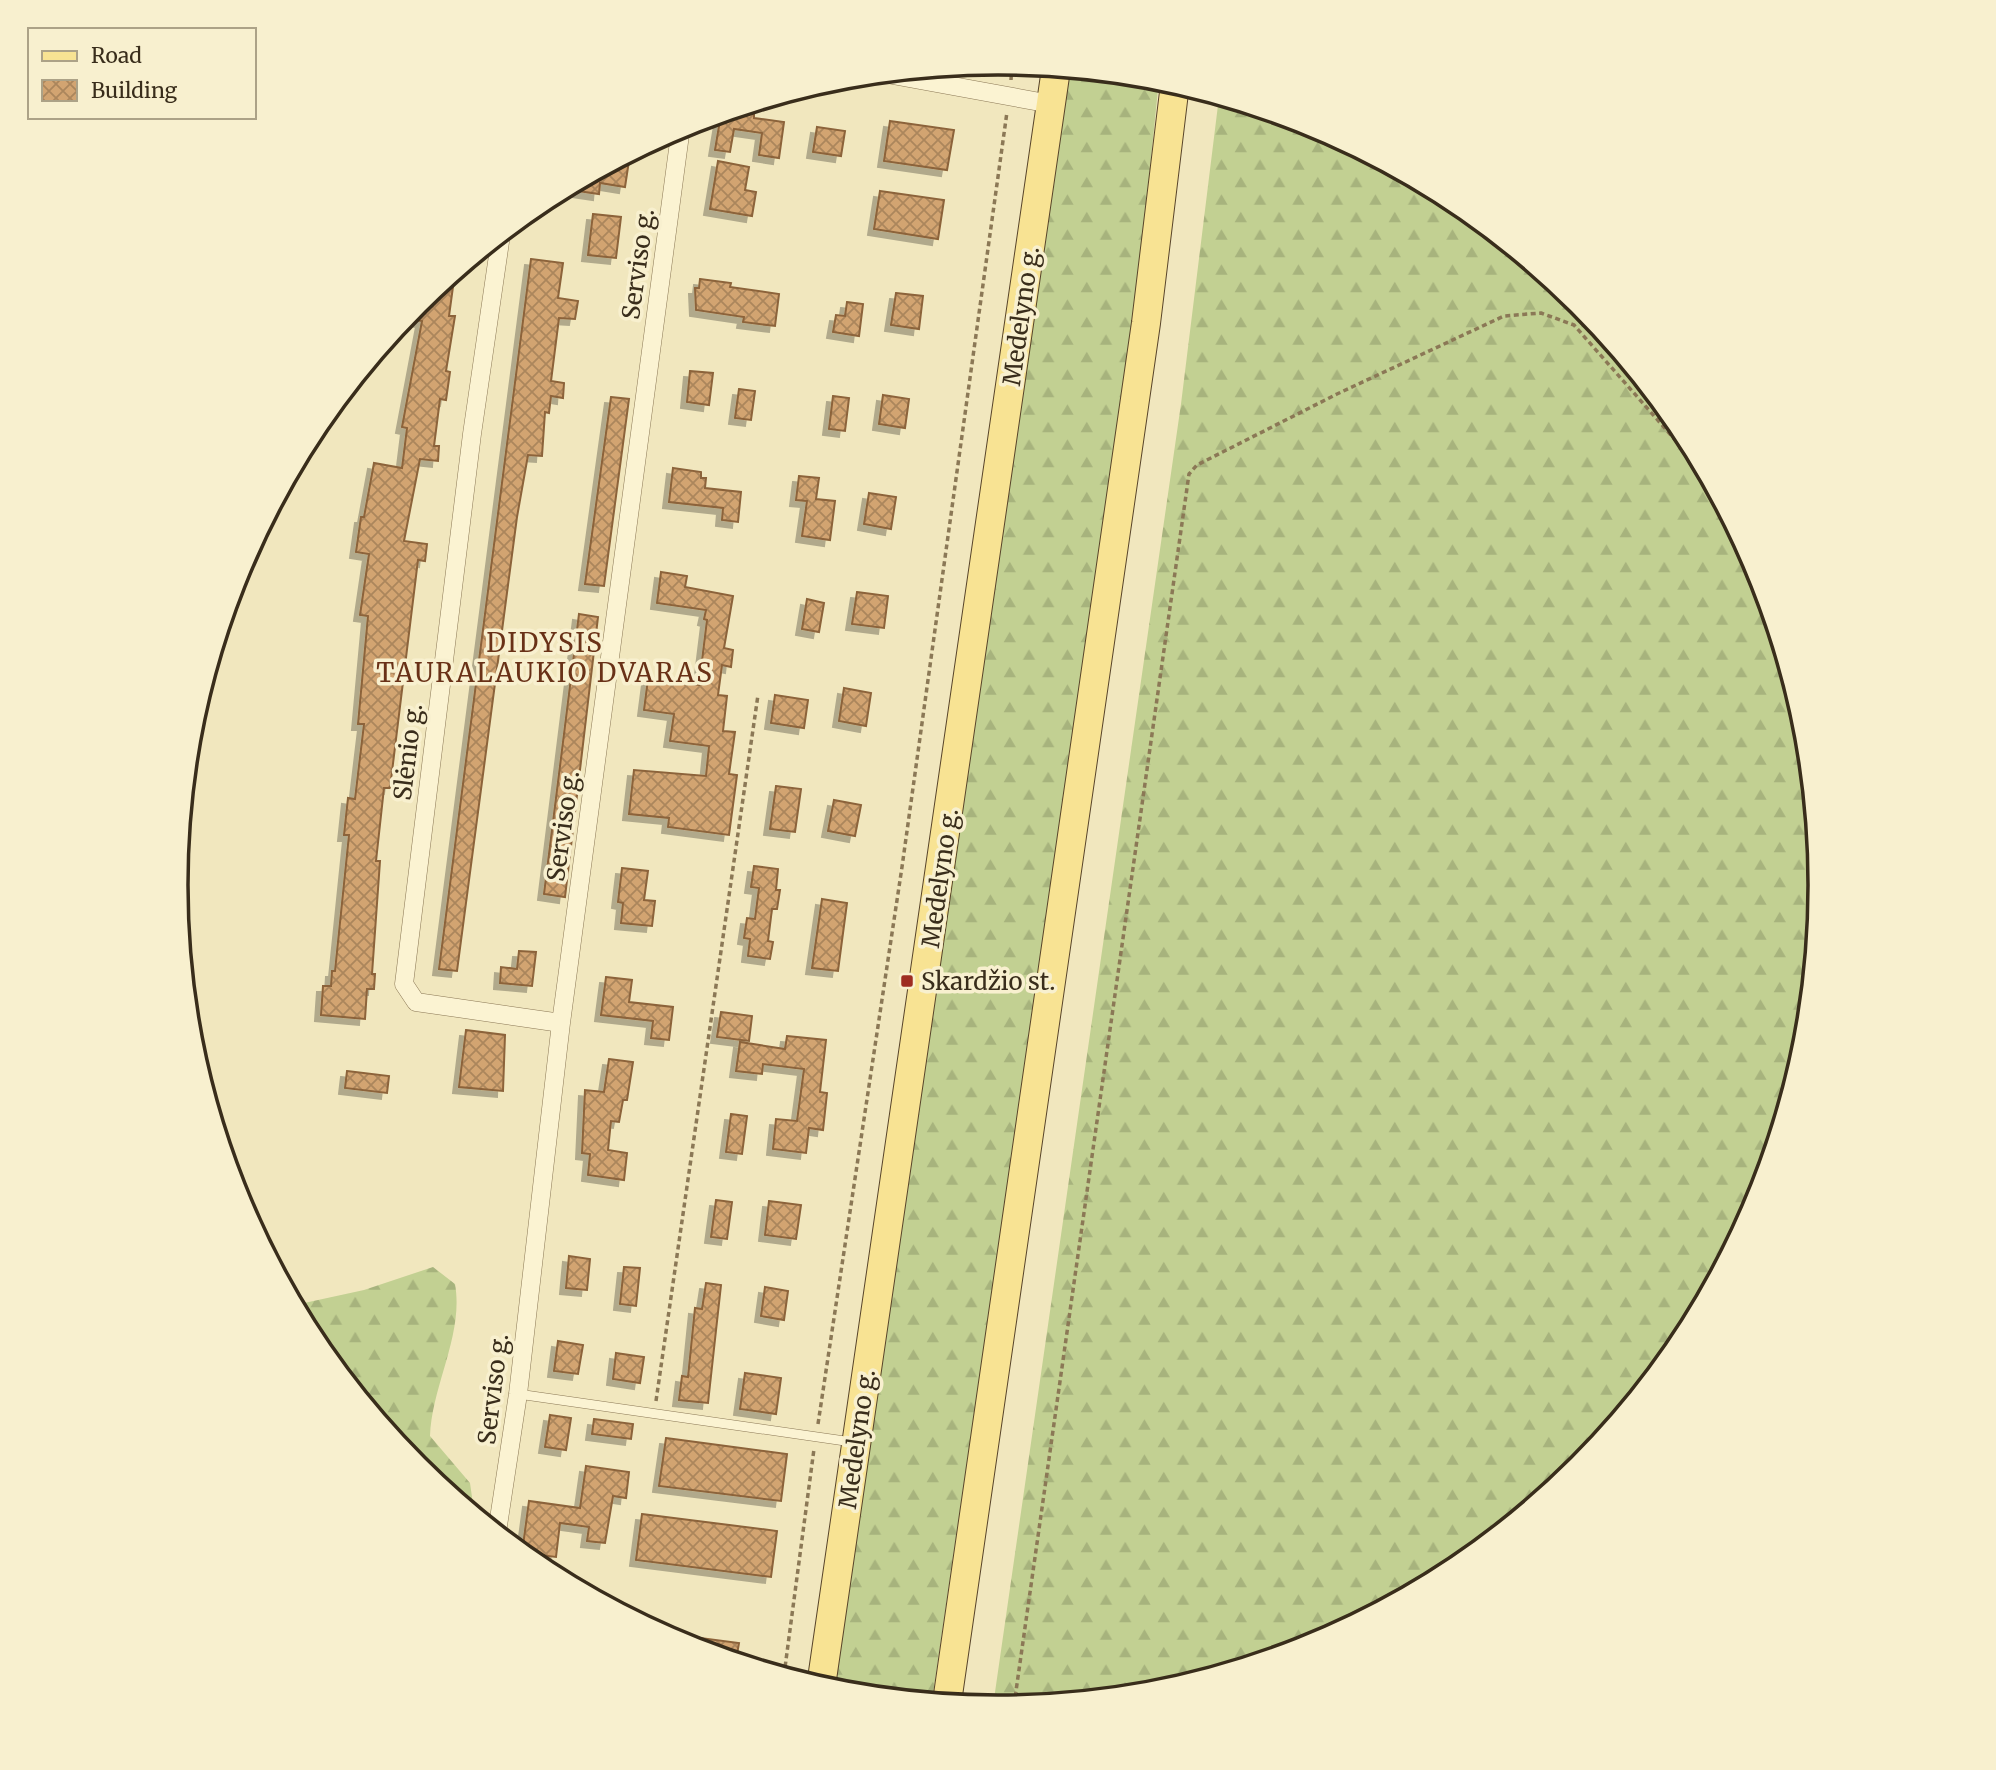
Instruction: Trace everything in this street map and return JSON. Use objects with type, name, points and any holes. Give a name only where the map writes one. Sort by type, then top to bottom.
[{"type":"main road","name":"Medelyno g.","points":[[823,1675],[1055,77]]},
{"type":"main road","points":[[948,1693],[1146,323],[1174,95]]},
{"type":"street","points":[[916,80],[1051,104]]},
{"type":"street","name":"Serviso g.","points":[[499,1522],[518,1394],[561,1023],[679,141]]},
{"type":"street","name":"Slėnio g.","points":[[499,248],[472,434],[404,984],[416,1002],[561,1023]]},
{"type":"lane","points":[[518,1394],[857,1443]]},
{"type":"path","points":[[785,1666],[816,1437],[902,867],[1009,98]]},
{"type":"path","points":[[1016,1694],[1189,474],[1197,466],[1337,394],[1504,316],[1523,313],[1541,313],[1574,325],[1671,435]]},
{"type":"path","points":[[654,1413],[758,695]]},
{"type":"green space","points":[[1068,79],[1156,91],[1136,310],[933,1692],[836,1678]]},
{"type":"green space","points":[[1218,106],[1308,137],[1403,184],[1491,243],[1571,312],[1640,392],[1699,480],[1746,575],[1765,625],[1780,675],[1801,779],[1808,885],[1801,991],[1780,1095],[1765,1145],[1746,1195],[1699,1290],[1671,1335],[1607,1419],[1571,1458],[1532,1494],[1448,1558],[1403,1586],[1308,1633],[1258,1652],[1208,1667],[1104,1688],[995,1695],[1181,404]]},
{"type":"green space","points":[[433,1267],[455,1284],[457,1303],[452,1341],[436,1398],[430,1436],[470,1483],[473,1501],[425,1458],[389,1419],[356,1378],[305,1303],[364,1290]]},
{"type":"building","points":[[752,114],[754,118],[784,122],[779,158],[759,155],[762,133],[734,129],[730,152],[715,150],[719,125]]},
{"type":"building","points":[[890,121],[954,130],[947,170],[884,161]]},
{"type":"building","points":[[817,127],[845,131],[841,156],[813,152]]},
{"type":"building","points":[[718,161],[749,167],[745,190],[756,192],[752,216],[710,209]]},
{"type":"building","points":[[628,165],[625,187],[600,183],[599,194],[581,191]]},
{"type":"building","points":[[880,191],[944,200],[938,239],[874,229]]},
{"type":"building","points":[[593,214],[621,217],[616,258],[588,255]]},
{"type":"building","points":[[531,259],[563,263],[558,298],[578,301],[575,319],[559,318],[551,381],[564,383],[563,398],[551,396],[549,413],[545,412],[542,456],[528,455],[517,517],[457,971],[439,969]]},
{"type":"building","points":[[700,279],[731,283],[730,287],[779,294],[775,326],[743,322],[744,317],[696,310],[695,288],[699,288]]},
{"type":"building","points":[[453,286],[449,316],[455,316],[446,371],[450,372],[446,400],[440,399],[434,446],[439,446],[438,461],[420,459],[404,541],[427,544],[425,561],[418,560],[390,788],[384,788],[376,861],[380,861],[372,974],[375,974],[374,989],[367,989],[365,1019],[321,1015],[323,986],[331,986],[332,971],[335,971],[349,835],[344,835],[348,798],[355,799],[364,724],[358,724],[368,616],[360,615],[369,554],[356,552],[361,517],[364,517],[374,463],[402,468],[407,428],[402,427],[422,321],[417,320]]},
{"type":"building","points":[[896,293],[923,296],[919,329],[891,325]]},
{"type":"building","points":[[847,302],[863,304],[859,336],[833,332],[836,315],[845,316]]},
{"type":"building","points":[[690,371],[713,373],[709,405],[687,402]]},
{"type":"building","points":[[739,389],[755,391],[751,420],[735,418]]},
{"type":"building","points":[[883,395],[909,399],[905,428],[879,424]]},
{"type":"building","points":[[833,396],[849,398],[845,431],[829,429]]},
{"type":"building","points":[[611,397],[629,399],[604,586],[585,584]]},
{"type":"building","points":[[673,468],[701,472],[701,478],[706,478],[705,488],[741,492],[738,522],[722,520],[723,508],[669,502]]},
{"type":"building","points":[[799,476],[819,478],[816,499],[835,501],[830,540],[802,536],[807,501],[796,500]]},
{"type":"building","points":[[869,493],[896,497],[891,529],[864,524]]},
{"type":"building","points":[[661,572],[687,576],[685,587],[733,596],[724,648],[733,650],[731,667],[722,665],[718,695],[727,696],[723,731],[735,732],[729,774],[737,775],[729,835],[668,827],[669,818],[629,814],[634,770],[706,776],[709,746],[670,741],[674,714],[644,710],[648,679],[699,685],[706,610],[657,603]]},
{"type":"building","points":[[857,592],[888,596],[884,628],[852,624]]},
{"type":"building","points":[[807,599],[824,603],[819,632],[802,629]]},
{"type":"building","points":[[579,614],[598,617],[565,897],[544,894]]},
{"type":"building","points":[[844,688],[871,693],[866,726],[839,721]]},
{"type":"building","points":[[775,695],[808,700],[804,728],[771,723]]},
{"type":"building","points":[[776,786],[801,789],[795,832],[770,829]]},
{"type":"building","points":[[834,800],[861,805],[855,836],[828,831]]},
{"type":"building","points":[[754,866],[778,869],[776,890],[780,890],[777,909],[772,909],[768,941],[773,942],[770,959],[748,956],[750,939],[744,938],[747,918],[755,919],[759,888],[751,887]]},
{"type":"building","points":[[622,868],[648,871],[644,900],[655,901],[652,926],[621,923],[623,903],[618,902]]},
{"type":"building","points":[[822,899],[847,903],[838,971],[812,968]]},
{"type":"building","points":[[519,951],[536,952],[532,986],[500,983],[501,967],[517,969]]},
{"type":"building","points":[[606,977],[632,980],[629,1002],[673,1007],[669,1040],[651,1038],[653,1021],[601,1015]]},
{"type":"building","points":[[721,1012],[752,1016],[749,1041],[717,1037]]},
{"type":"building","points":[[466,1030],[505,1035],[503,1091],[459,1087]]},
{"type":"building","points":[[787,1036],[826,1040],[820,1092],[827,1093],[823,1130],[809,1128],[806,1153],[773,1149],[776,1119],[797,1121],[804,1069],[763,1064],[762,1074],[736,1071],[740,1042],[785,1049]]},
{"type":"building","points":[[609,1059],[633,1062],[627,1100],[623,1100],[619,1122],[611,1121],[608,1150],[627,1153],[624,1180],[588,1175],[590,1154],[582,1153],[585,1090],[604,1092]]},
{"type":"building","points":[[347,1071],[389,1076],[387,1093],[345,1088]]},
{"type":"building","points":[[731,1114],[747,1116],[742,1154],[726,1152]]},
{"type":"building","points":[[716,1200],[732,1202],[727,1239],[711,1237]]},
{"type":"building","points":[[769,1201],[801,1205],[796,1239],[765,1235]]},
{"type":"building","points":[[569,1256],[590,1259],[587,1290],[566,1288]]},
{"type":"building","points":[[624,1267],[640,1268],[636,1306],[620,1304]]},
{"type":"building","points":[[706,1283],[721,1285],[708,1403],[679,1400],[682,1376],[688,1377],[695,1308],[702,1309]]},
{"type":"building","points":[[765,1287],[788,1291],[784,1320],[761,1316]]},
{"type":"building","points":[[558,1341],[583,1345],[578,1374],[554,1371]]},
{"type":"building","points":[[616,1353],[644,1357],[640,1383],[613,1379]]},
{"type":"building","points":[[745,1373],[781,1378],[776,1414],[740,1409]]},
{"type":"building","points":[[550,1415],[571,1418],[566,1450],[545,1447]]},
{"type":"building","points":[[594,1419],[633,1424],[631,1439],[592,1434]]},
{"type":"building","points":[[666,1438],[787,1454],[781,1501],[659,1486]]},
{"type":"building","points":[[586,1466],[629,1472],[626,1498],[613,1496],[605,1543],[587,1541],[589,1527],[560,1523],[556,1557],[545,1556],[524,1540],[529,1501],[580,1508]]},
{"type":"building","points":[[642,1514],[777,1531],[771,1577],[636,1560]]},
{"type":"building","points":[[702,1638],[739,1643],[737,1652]]},
{"type":"place","name":"Skardžio st.","points":[[907,981]]},
{"type":"district","name":"DIDYSIS TAURALAUKIO DVARAS","points":[[545,657]]}]
